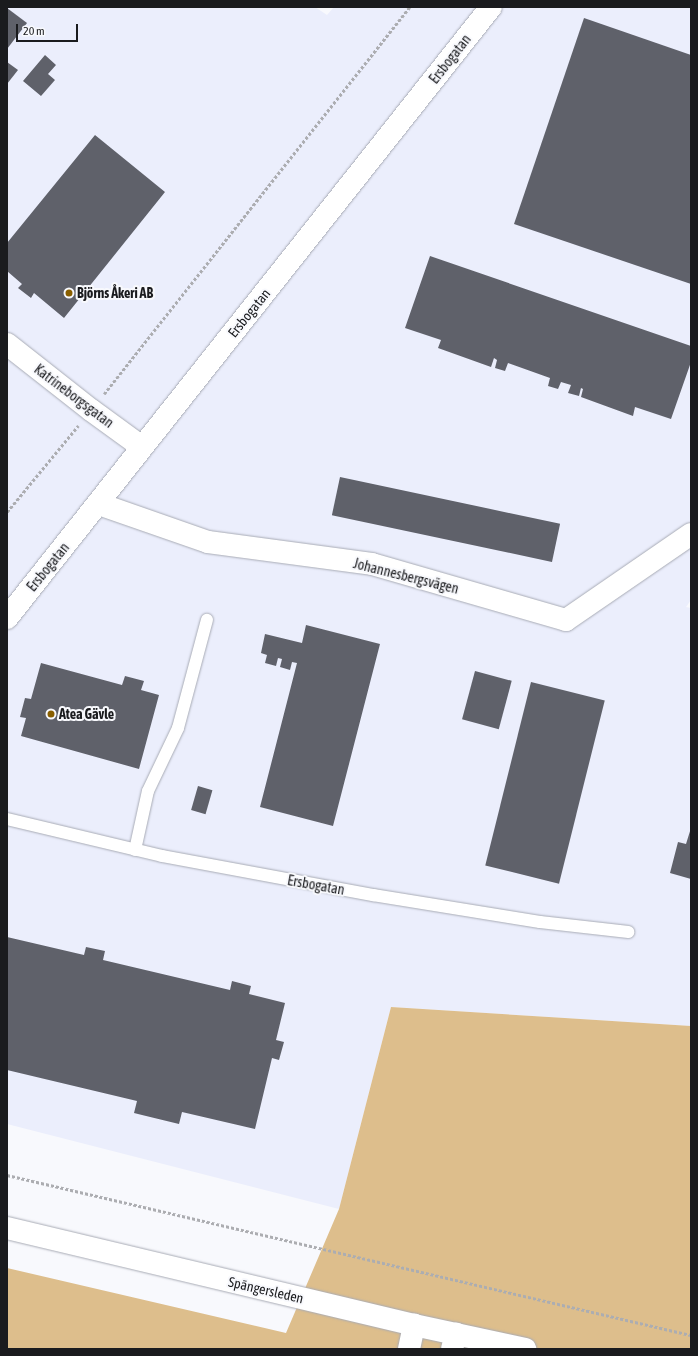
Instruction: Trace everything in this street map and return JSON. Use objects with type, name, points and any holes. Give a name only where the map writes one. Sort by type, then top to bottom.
[{"type":"main road","name":"Ersbogatan","points":[[7,618],[99,504],[142,447],[491,7]]},
{"type":"main road","name":"Katrineborgsgatan","points":[[7,344],[91,410],[142,447]]},
{"type":"main road","name":"Johannesbergsvägen","points":[[99,504],[208,542],[372,564],[566,620],[691,534]]},
{"type":"main road","name":"Spängersleden","points":[[7,1228],[414,1325],[454,1342],[525,1349]]},
{"type":"main road","points":[[409,1349],[414,1325]]},
{"type":"lane","points":[[135,850],[148,791],[178,728],[207,620]]},
{"type":"lane","name":"Ersbogatan","points":[[7,819],[135,850],[373,895],[540,922],[628,932]]},
{"type":"path","points":[[7,512],[91,410],[410,7]]},
{"type":"path","points":[[7,1175],[691,1335]]},
{"type":"shaded area","points":[[7,7],[315,7],[327,15],[334,7],[691,7],[691,600],[686,607],[691,608],[691,1026],[391,1007],[339,1209],[7,1124]]},
{"type":"shaded area","points":[[391,1007],[691,1026],[691,1349],[7,1349],[7,1268],[286,1333],[339,1209]]},
{"type":"building","points":[[7,8],[27,23],[7,49]]},
{"type":"building","points":[[584,18],[691,55],[691,284],[514,224]]},
{"type":"building","points":[[45,55],[56,65],[48,74],[55,80],[41,96],[23,81]]},
{"type":"building","points":[[7,62],[18,70],[7,84]]},
{"type":"building","points":[[95,135],[165,192],[64,318],[34,293],[31,298],[18,288],[22,284],[7,271],[7,243]]},
{"type":"building","points":[[430,256],[691,346],[691,362],[671,419],[635,407],[633,416],[581,397],[583,389],[581,388],[579,396],[568,393],[571,385],[561,382],[558,389],[548,386],[550,378],[508,363],[505,371],[495,368],[497,360],[494,358],[491,367],[438,348],[441,340],[405,328]]},
{"type":"building","points":[[340,477],[560,524],[552,562],[332,515]]},
{"type":"building","points":[[306,625],[380,644],[333,826],[260,807],[297,663],[292,662],[290,670],[280,667],[282,659],[278,658],[276,666],[265,663],[267,655],[261,653],[265,634],[302,643]]},
{"type":"building","points":[[41,663],[122,685],[125,676],[144,681],[141,690],[159,695],[139,769],[21,736],[26,718],[20,717],[25,698],[31,699]]},
{"type":"building","points":[[475,671],[512,681],[499,729],[462,719]]},
{"type":"building","points":[[531,682],[605,700],[559,884],[485,865]]},
{"type":"building","points":[[198,786],[212,790],[206,814],[191,810]]},
{"type":"building","points":[[691,828],[691,879],[670,873],[678,842],[686,844]]},
{"type":"building","points":[[7,937],[84,955],[86,947],[105,951],[103,960],[230,990],[232,981],[251,986],[249,994],[285,1003],[276,1040],[284,1042],[279,1060],[272,1058],[255,1129],[182,1112],[179,1124],[134,1113],[137,1101],[7,1070]]},
{"type":"place","name":"Björns Åkeri AB","points":[[69,293]]},
{"type":"place","name":"Atea Gävle","points":[[51,714]]}]
